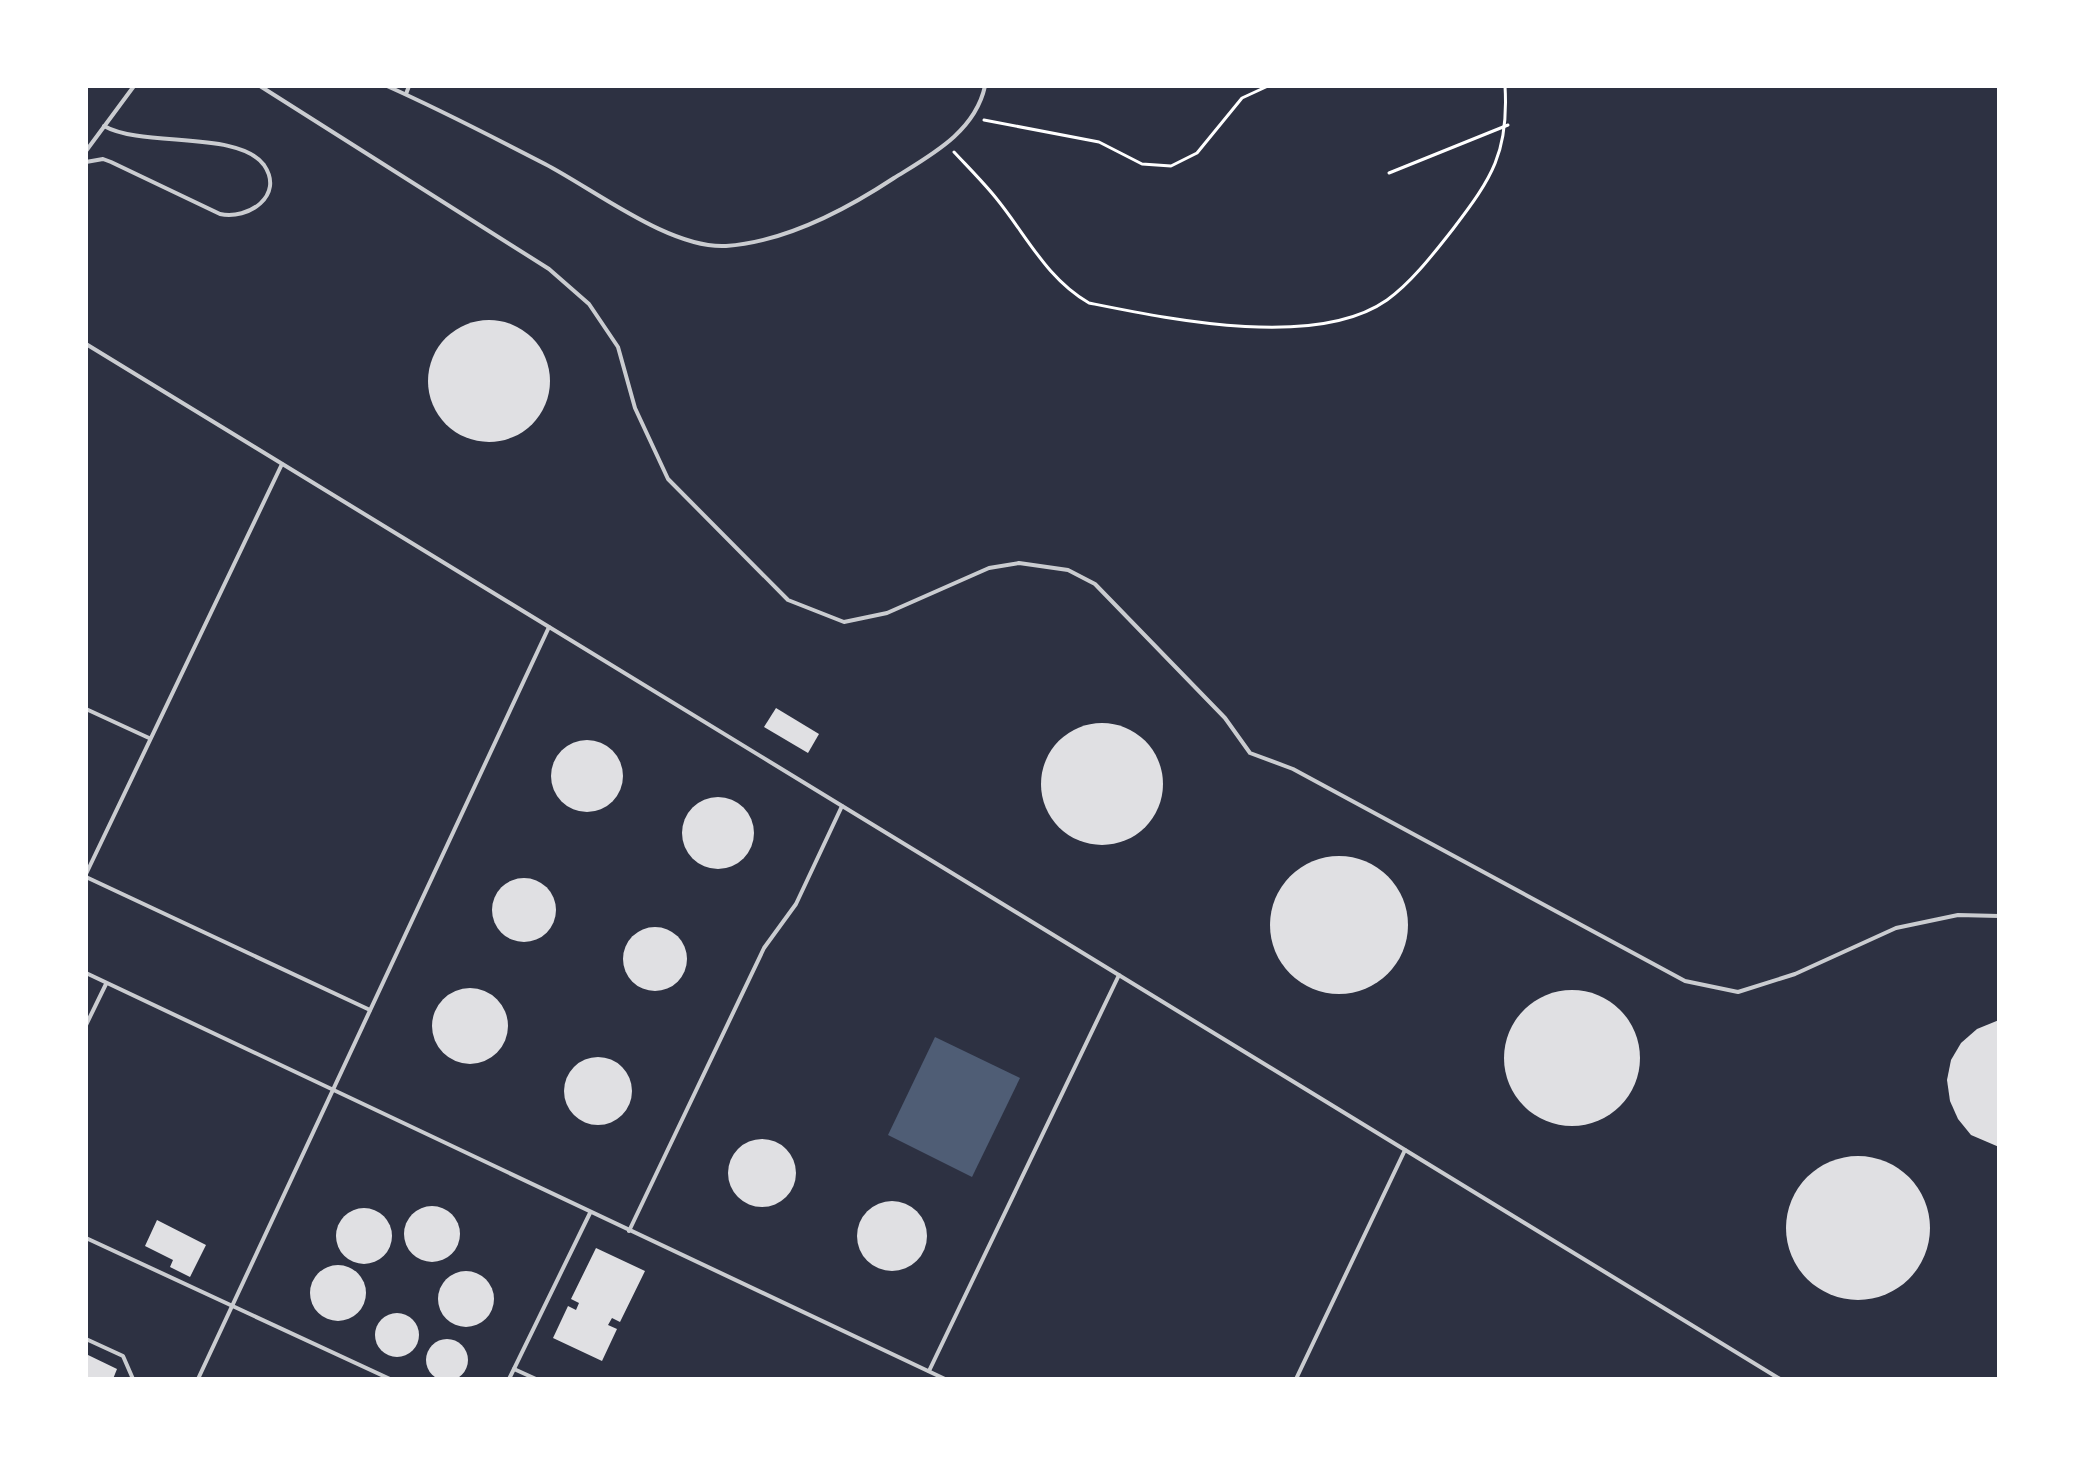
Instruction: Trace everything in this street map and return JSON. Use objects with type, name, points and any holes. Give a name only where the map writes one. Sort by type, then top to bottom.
[{"type":"lane","points":[[86,151],[134,86]]},
{"type":"lane","points":[[260,86],[549,269],[589,304],[618,347],[635,408],[668,479],[788,600],[844,622],[887,613],[989,568],[1019,563],[1068,570],[1095,584],[1225,718],[1250,753],[1293,769],[1685,981],[1738,992],[1795,974],[1896,928],[1958,915],[1999,916]]},
{"type":"lane","points":[[387,86],[685,241],[726,246],[776,234],[834,213],[947,144],[973,117],[985,86]]},
{"type":"lane","points":[[406,94],[409,86]]},
{"type":"lane","points":[[86,162],[103,159],[220,214],[234,217],[247,215],[265,197],[268,175],[265,166],[250,154],[232,148],[122,134],[104,126]]},
{"type":"lane","points":[[86,344],[1780,1379]]},
{"type":"lane","points":[[282,464],[86,876],[370,1010]]},
{"type":"lane","points":[[198,1379],[549,627]]},
{"type":"lane","points":[[86,709],[150,738]]},
{"type":"lane","points":[[629,1231],[764,948],[796,904],[842,806]]},
{"type":"lane","points":[[86,973],[945,1379]]},
{"type":"lane","points":[[929,1371],[1119,975]]},
{"type":"lane","points":[[86,1025],[106,983]]},
{"type":"lane","points":[[1296,1379],[1405,1150]]},
{"type":"lane","points":[[509,1379],[590,1213]]},
{"type":"lane","points":[[86,1238],[390,1379]]},
{"type":"lane","points":[[86,1339],[123,1356],[133,1379]]},
{"type":"lane","points":[[514,1369],[536,1379]]},
{"type":"path","points":[[973,117],[1099,142],[1142,164],[1171,166],[1197,153],[1242,98],[1268,86]]},
{"type":"path","points":[[947,144],[996,198],[1041,262],[1067,291],[1089,303],[1281,329],[1342,320],[1386,301],[1432,255],[1472,205],[1497,163],[1508,125],[1505,86]]},
{"type":"path","points":[[1389,173],[1508,125]]},
{"type":"water","points":[[935,1037],[1020,1078],[972,1177],[888,1135]]},
{"type":"building","points":[[489,320],[512,324],[532,338],[546,358],[550,381],[546,404],[532,424],[512,438],[489,442],[466,438],[446,424],[432,404],[428,381],[432,358],[446,338],[466,324]]},
{"type":"building","points":[[776,708],[819,734],[808,753],[764,727]]},
{"type":"building","points":[[1102,723],[1125,728],[1145,741],[1158,761],[1163,784],[1158,807],[1145,827],[1125,840],[1102,845],[1079,840],[1059,827],[1046,807],[1041,784],[1046,761],[1059,741],[1079,728]]},
{"type":"building","points":[[587,740],[607,746],[617,756],[623,776],[617,796],[607,806],[587,812],[567,806],[557,796],[551,776],[557,756],[567,746]]},
{"type":"building","points":[[718,797],[738,803],[748,813],[754,833],[748,853],[738,863],[718,869],[698,863],[688,853],[682,833],[688,813],[698,803]]},
{"type":"building","points":[[1339,856],[1365,862],[1388,876],[1402,899],[1408,925],[1402,951],[1388,974],[1365,988],[1339,994],[1313,988],[1290,974],[1276,951],[1270,925],[1276,899],[1290,876],[1313,862]]},
{"type":"building","points":[[518,878],[530,878],[547,887],[554,898],[554,922],[547,933],[530,942],[518,942],[506,937],[497,928],[492,916],[492,904],[497,892],[506,883]]},
{"type":"building","points":[[655,927],[667,929],[678,936],[685,947],[685,971],[678,982],[667,989],[655,991],[643,989],[632,982],[625,971],[623,959],[625,947],[632,936],[643,929]]},
{"type":"building","points":[[470,988],[485,991],[497,999],[505,1011],[508,1026],[505,1041],[497,1053],[485,1061],[470,1064],[455,1061],[443,1053],[435,1041],[432,1026],[435,1011],[443,999],[455,991]]},
{"type":"building","points":[[1572,990],[1598,995],[1620,1010],[1635,1032],[1640,1058],[1635,1084],[1620,1106],[1598,1121],[1572,1126],[1546,1121],[1524,1106],[1509,1084],[1504,1058],[1509,1032],[1524,1010],[1546,995]]},
{"type":"building","points":[[1999,1020],[1999,1147],[1971,1135],[1958,1119],[1950,1101],[1947,1080],[1951,1060],[1961,1043],[1977,1029]]},
{"type":"building","points":[[591,1057],[605,1057],[617,1062],[627,1072],[632,1091],[627,1110],[617,1120],[605,1125],[591,1125],[579,1120],[569,1110],[564,1098],[564,1084],[569,1072],[579,1062]]},
{"type":"building","points":[[755,1139],[769,1139],[781,1144],[791,1154],[796,1173],[791,1192],[781,1202],[769,1207],[755,1207],[743,1202],[733,1192],[728,1180],[728,1166],[733,1154],[743,1144]]},
{"type":"building","points":[[1858,1156],[1886,1162],[1909,1177],[1924,1200],[1930,1228],[1924,1256],[1909,1279],[1886,1294],[1858,1300],[1830,1294],[1807,1279],[1792,1256],[1786,1228],[1792,1200],[1807,1177],[1830,1162]]},
{"type":"building","points":[[892,1201],[911,1207],[921,1217],[927,1236],[921,1255],[911,1265],[892,1271],[873,1265],[863,1255],[857,1236],[863,1217],[873,1207]]},
{"type":"building","points":[[432,1206],[452,1214],[460,1234],[452,1254],[432,1262],[412,1254],[404,1234],[412,1214]]},
{"type":"building","points":[[364,1208],[384,1216],[392,1236],[384,1256],[364,1264],[344,1256],[336,1236],[344,1216]]},
{"type":"building","points":[[157,1220],[206,1245],[190,1277],[170,1267],[173,1260],[145,1246]]},
{"type":"building","points":[[596,1248],[645,1271],[620,1322],[612,1318],[608,1325],[617,1329],[602,1361],[553,1338],[568,1306],[576,1310],[579,1303],[571,1299]]},
{"type":"building","points":[[338,1265],[358,1273],[366,1293],[358,1313],[338,1321],[318,1313],[310,1293],[318,1273]]},
{"type":"building","points":[[466,1271],[486,1279],[494,1299],[486,1319],[466,1327],[446,1319],[438,1299],[446,1279]]},
{"type":"building","points":[[397,1313],[412,1320],[419,1335],[412,1350],[397,1357],[382,1350],[375,1335],[382,1320]]},
{"type":"building","points":[[447,1339],[462,1345],[468,1360],[462,1375],[447,1381],[432,1375],[426,1360],[432,1345]]},
{"type":"building","points":[[86,1354],[117,1369],[113,1379],[86,1379]]}]
